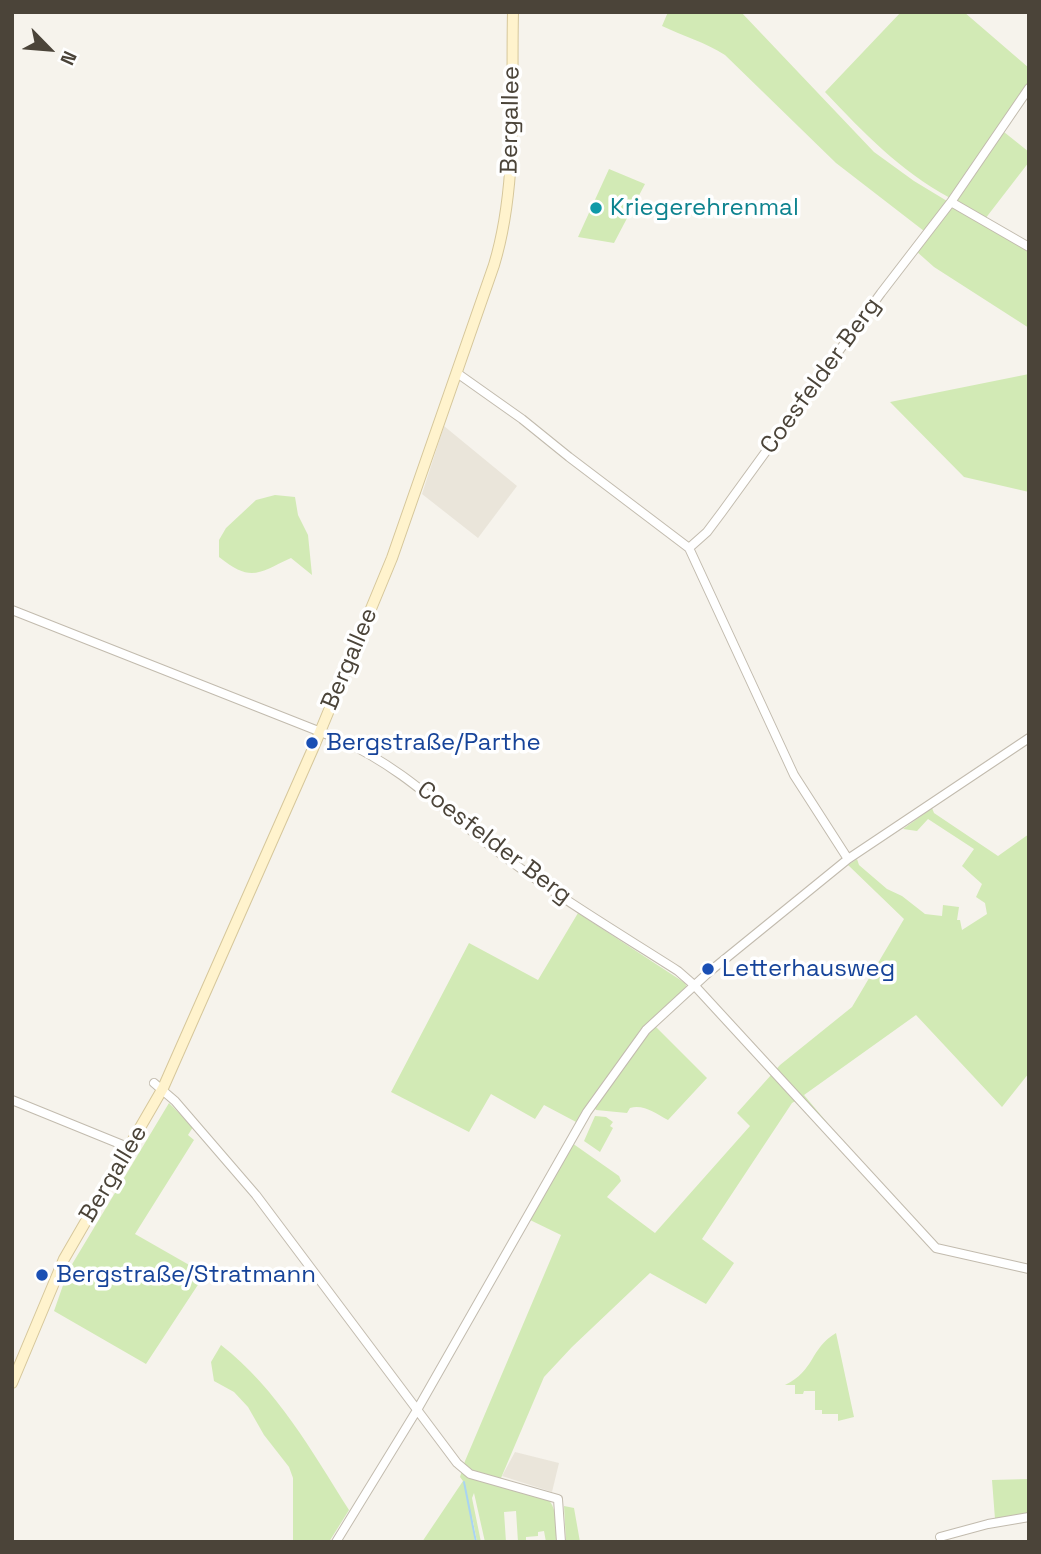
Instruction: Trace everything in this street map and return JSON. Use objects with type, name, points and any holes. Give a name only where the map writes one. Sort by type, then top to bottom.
[{"type":"street","name":"Bergallee","points":[[12,1383],[16,1364],[64,1259],[159,1086],[320,732],[392,558],[494,265],[507,217],[513,12]]},
{"type":"street","name":"Coesfelder Berg","points":[[689,548],[707,532],[722,512],[881,293],[951,202],[1029,88]]},
{"type":"street","points":[[951,202],[1029,247]]},
{"type":"street","points":[[457,373],[522,419],[689,548],[794,775],[848,859]]},
{"type":"street","name":"Coesfelder Berg","points":[[12,610],[320,732],[365,751],[402,774],[504,856],[678,971],[694,985],[936,1248],[1029,1269]]},
{"type":"street","points":[[336,1542],[417,1410],[587,1112],[646,1030],[694,985],[848,859],[1029,738]]},
{"type":"street","points":[[159,1086],[256,1195],[457,1463],[470,1474],[558,1499],[561,1542]]},
{"type":"street","points":[[12,1100],[125,1145]]},
{"type":"street","points":[[940,1537],[988,1524],[1029,1517]]},
{"type":"shaded area","points":[[444,426],[517,486],[478,538],[422,494]]},
{"type":"shaded area","points":[[515,1452],[559,1463],[552,1492],[502,1476]]},
{"type":"green space","points":[[668,12],[741,12],[874,152],[947,201],[924,231],[836,163],[725,55],[662,26]]},
{"type":"green space","points":[[901,12],[964,12],[1029,68],[1029,81],[950,198],[898,163],[825,92]]},
{"type":"green space","points":[[1004,132],[1029,152],[1029,162],[985,219],[956,202]]},
{"type":"green space","points":[[609,169],[645,184],[614,243],[578,237]]},
{"type":"green space","points":[[952,204],[1029,250],[1029,328],[934,267],[916,251]]},
{"type":"green space","points":[[1029,374],[1029,492],[964,477],[890,402]]},
{"type":"green space","points":[[275,495],[295,497],[298,515],[308,535],[312,575],[291,558],[262,571],[248,573],[219,557],[219,540],[226,528],[256,500]]},
{"type":"green space","points":[[932,808],[934,813],[998,856],[1029,834],[1029,1073],[1002,1107],[916,1015],[804,1095],[845,1144],[802,1097],[792,1103],[702,1239],[734,1263],[706,1304],[650,1273],[544,1377],[498,1485],[548,1499],[555,1514],[556,1542],[546,1542],[544,1531],[538,1532],[538,1536],[526,1537],[526,1542],[518,1542],[516,1511],[504,1512],[506,1542],[485,1542],[474,1493],[472,1498],[481,1542],[477,1542],[472,1516],[475,1542],[422,1542],[463,1481],[460,1477],[465,1461],[561,1235],[528,1219],[572,1143],[619,1176],[621,1181],[607,1197],[655,1233],[750,1126],[737,1113],[780,1065],[852,1007],[904,919],[848,865],[857,859],[859,865],[887,889],[902,896],[925,914],[942,916],[943,905],[959,907],[957,920],[960,920],[962,930],[987,914],[985,903],[976,897],[982,884],[962,866],[974,849],[928,819],[917,831],[903,829]]},
{"type":"green space","points":[[578,913],[685,983],[687,987],[641,1029],[578,1123],[544,1105],[535,1119],[491,1094],[469,1132],[391,1092],[469,943],[538,980]]},
{"type":"green space","points":[[655,1026],[707,1078],[668,1120],[640,1107],[630,1108],[627,1113],[596,1110],[594,1107]]},
{"type":"green space","points":[[169,1103],[193,1127],[188,1135],[194,1140],[135,1234],[205,1274],[146,1364],[54,1311],[68,1271]]},
{"type":"green space","points":[[595,1116],[606,1117],[613,1122],[610,1126],[613,1128],[600,1152],[584,1141]]},
{"type":"green space","points":[[836,1333],[854,1417],[838,1421],[838,1414],[822,1414],[822,1410],[815,1410],[815,1391],[795,1394],[795,1385],[785,1385],[802,1373],[821,1345]]},
{"type":"green space","points":[[221,1345],[260,1381],[277,1401],[349,1510],[329,1542],[293,1542],[293,1478],[289,1467],[264,1435],[248,1407],[234,1392],[214,1381],[211,1362]]},
{"type":"green space","points":[[1029,1479],[1029,1515],[995,1519],[992,1480]]},
{"type":"green space","points":[[564,1506],[574,1508],[580,1542],[566,1542]]},
{"type":"waterway","points":[[464,1482],[476,1542]]},
{"type":"place","name":"Kriegerehrenmal","points":[[596,208]]},
{"type":"place","name":"Bergstraße/Parthe","points":[[312,743]]},
{"type":"place","name":"Letterhausweg","points":[[708,969]]},
{"type":"place","name":"Bergstraße/Stratmann","points":[[42,1275]]}]
